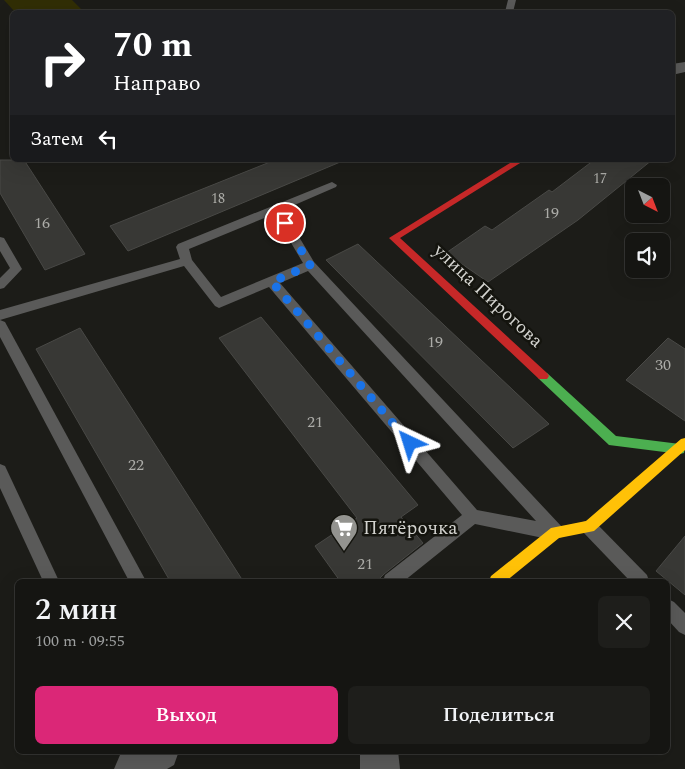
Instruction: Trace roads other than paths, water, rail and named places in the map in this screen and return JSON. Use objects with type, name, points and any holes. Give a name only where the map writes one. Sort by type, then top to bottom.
[{"type":"street","name":"улица Пирогова","points":[[518,162],[394,238],[613,441],[682,446]]},
{"type":"street","points":[[498,579],[556,532],[589,527],[682,446]]},
{"type":"street","points":[[134,769],[156,754]]},
{"type":"street","points":[[379,754],[380,769]]},
{"type":"lane","points":[[310,265],[219,303],[187,261],[182,247],[332,185]]},
{"type":"lane","points":[[277,209],[310,265],[556,532]]},
{"type":"lane","points":[[0,241],[16,269],[0,285]]},
{"type":"lane","points":[[0,316],[187,261]]},
{"type":"lane","points":[[272,282],[473,516],[556,532]]},
{"type":"lane","points":[[0,325],[137,579]]},
{"type":"lane","points":[[0,471],[50,579]]},
{"type":"lane","points":[[394,579],[473,516]]},
{"type":"lane","points":[[589,527],[639,579]]},
{"type":"lane","points":[[670,610],[685,626]]},
{"type":"place","name":"Пятёрочка","points":[[344,552]]}]
